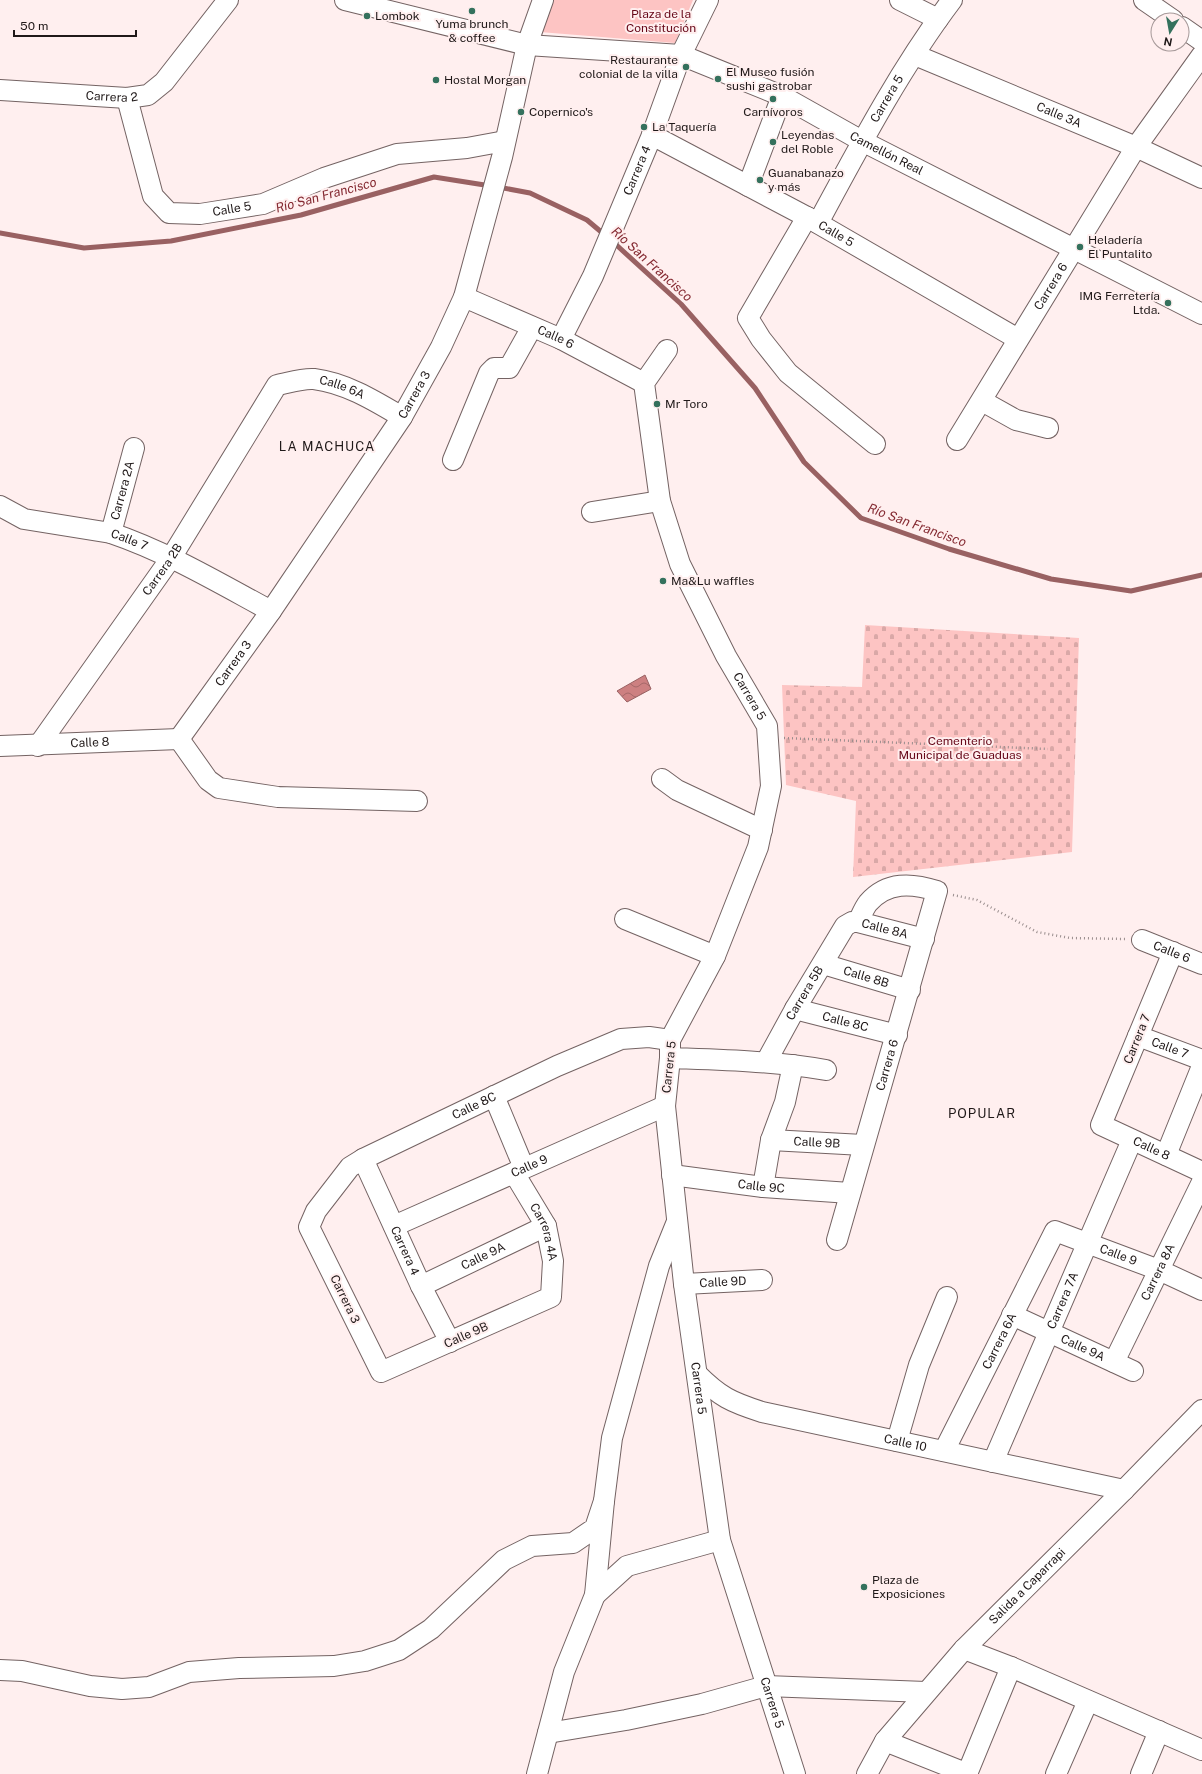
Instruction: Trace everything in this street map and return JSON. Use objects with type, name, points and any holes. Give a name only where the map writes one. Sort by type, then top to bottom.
[{"type":"street","name":"Carrera 2","points":[[0,90],[127,98],[148,95],[164,82],[228,0]]},
{"type":"street","name":"Camellón Real","points":[[344,0],[527,45],[681,55],[782,96],[862,141],[1202,314]]},
{"type":"street","name":"Carrera 3","points":[[179,739],[272,610],[402,417],[441,347],[464,296],[504,149],[527,45],[543,0]]},
{"type":"street","name":"Carrera 4","points":[[561,339],[593,276],[652,135],[681,55],[708,0]]},
{"type":"street","points":[[900,0],[938,19]]},
{"type":"street","name":"Carrera 5","points":[[875,444],[788,373],[761,339],[748,318],[813,220],[915,55],[952,0]]},
{"type":"street","points":[[1144,0],[1161,12]]},
{"type":"street","points":[[1190,33],[1202,41]]},
{"type":"street","name":"Calle 3A","points":[[915,55],[1136,147],[1202,178]]},
{"type":"street","name":"Carrera 6","points":[[957,440],[982,401],[1072,249],[1136,147],[1202,55]]},
{"type":"street","points":[[748,186],[782,96]]},
{"type":"street","name":"Calle 5","points":[[127,98],[153,196],[169,213],[200,214],[263,204],[324,178],[397,154],[468,148],[504,149]]},
{"type":"street","name":"Calle 5","points":[[652,135],[813,220],[1018,339]]},
{"type":"street","name":"Calle 6","points":[[464,296],[561,339],[644,383]]},
{"type":"street","points":[[453,460],[489,373],[494,368],[502,370],[509,368],[532,327]]},
{"type":"street","points":[[644,383],[667,350]]},
{"type":"street","name":"Calle 6A","points":[[277,385],[313,379],[326,382],[344,387],[374,400],[402,417]]},
{"type":"street","name":"Carrera 5","points":[[644,383],[660,501],[680,564],[726,656],[767,726],[771,786],[758,847],[715,956],[670,1049],[665,1106],[684,1284],[720,1540],[795,1774]]},
{"type":"street","name":"Carrera 2B","points":[[38,746],[171,558],[277,385]]},
{"type":"street","points":[[982,401],[1016,420],[1048,428]]},
{"type":"street","name":"Carrera 2A","points":[[111,533],[134,448]]},
{"type":"street","points":[[592,512],[660,501]]},
{"type":"street","name":"Calle 7","points":[[0,506],[24,519],[111,533],[171,558],[272,610]]},
{"type":"street","points":[[179,739],[208,780],[219,788],[278,797],[416,801]]},
{"type":"street","name":"Calle 8","points":[[0,746],[38,746],[179,739]]},
{"type":"street","points":[[662,779],[677,790],[762,830]]},
{"type":"street","points":[[852,924],[867,904],[880,892],[900,886],[919,885],[937,891]]},
{"type":"street","name":"Carrera 6","points":[[837,1240],[863,1145],[910,990],[937,891]]},
{"type":"street","points":[[625,919],[715,956]]},
{"type":"street","name":"Calle 8A","points":[[852,924],[924,939]]},
{"type":"street","name":"Carrera 5B","points":[[766,1062],[795,1009],[823,964],[852,924]]},
{"type":"street","name":"Calle 6","points":[[1142,940],[1202,964]]},
{"type":"street","name":"Carrera 7","points":[[1102,1125],[1173,952]]},
{"type":"street","name":"Calle 8B","points":[[823,964],[910,990]]},
{"type":"street","name":"Calle 8C","points":[[795,1009],[897,1035]]},
{"type":"street","name":"Calle 7","points":[[1138,1036],[1202,1060]]},
{"type":"street","name":"Calle 8C","points":[[309,1227],[316,1211],[350,1167],[363,1159],[557,1066],[621,1039],[649,1037],[670,1049]]},
{"type":"street","points":[[670,1049],[766,1062],[793,1064],[826,1070]]},
{"type":"street","points":[[763,1187],[771,1140],[785,1102],[793,1064]]},
{"type":"street","points":[[1166,1156],[1202,1066]]},
{"type":"street","name":"Carrera 4A","points":[[494,1096],[519,1170],[546,1226],[553,1261],[551,1297]]},
{"type":"street","name":"Calle 9","points":[[394,1226],[665,1106]]},
{"type":"street","name":"Calle 8","points":[[1102,1125],[1202,1172]]},
{"type":"street","name":"Calle 9B","points":[[771,1140],[863,1145]]},
{"type":"street","name":"Carrera 7A","points":[[993,1462],[1132,1140]]},
{"type":"street","name":"Carrera 4","points":[[363,1159],[421,1286],[450,1342]]},
{"type":"street","name":"Calle 9C","points":[[672,1176],[763,1187],[850,1193]]},
{"type":"street","name":"Carrera 8A","points":[[1114,1362],[1202,1182]]},
{"type":"street","points":[[537,1774],[564,1672],[595,1595],[612,1438],[659,1266],[677,1222]]},
{"type":"street","name":"Calle 9A","points":[[421,1286],[546,1226]]},
{"type":"street","name":"Carrera 3","points":[[309,1227],[381,1372]]},
{"type":"street","name":"Calle 9","points":[[1055,1231],[1159,1270],[1202,1290]]},
{"type":"street","name":"Carrera 6A","points":[[944,1451],[1055,1231]]},
{"type":"street","name":"Calle 9D","points":[[684,1284],[762,1280]]},
{"type":"street","name":"Calle 9B","points":[[381,1372],[551,1297]]},
{"type":"street","points":[[897,1441],[919,1365],[947,1297]]},
{"type":"street","name":"Calle 9A","points":[[1012,1315],[1133,1371]]},
{"type":"street","name":"Calle 10","points":[[697,1374],[712,1389],[734,1403],[762,1412],[1124,1490]]},
{"type":"street","name":"Salida a Caparrapi","points":[[867,1774],[885,1741],[964,1649],[1202,1410]]},
{"type":"street","points":[[0,1670],[22,1671],[90,1686],[122,1689],[149,1687],[189,1672],[240,1668],[334,1666],[365,1661],[399,1650],[431,1628],[504,1560],[532,1546],[573,1543],[595,1528],[604,1501]]},
{"type":"street","points":[[595,1595],[627,1566],[720,1540]]},
{"type":"street","points":[[964,1649],[1011,1667],[1202,1750]]},
{"type":"street","points":[[885,1741],[968,1774],[1011,1667]]},
{"type":"street","points":[[548,1733],[626,1720],[694,1705],[766,1686],[926,1692]]},
{"type":"street","points":[[1056,1774],[1088,1701]]},
{"type":"street","points":[[1141,1774],[1159,1731]]},
{"type":"path","points":[[768,738],[1048,749]]},
{"type":"path","points":[[937,891],[977,900],[1036,932],[1070,938],[1142,940]]},
{"type":"green space","name":"Plaza de la Constitución","points":[[552,0],[693,0],[675,43],[540,32]]},
{"type":"green space","name":"Cementerio Municipal de Guaduas","points":[[865,625],[1079,638],[1072,852],[853,877],[856,801],[786,785],[782,685],[862,687]]},
{"type":"water","points":[[645,675],[651,689],[627,702],[617,691]]},
{"type":"waterway","name":"Río San Francisco","points":[[0,233],[84,248],[171,241],[301,215],[434,177],[491,186]]},
{"type":"waterway","name":"Río San Francisco","points":[[498,187],[530,193],[587,220],[606,236]]},
{"type":"waterway","name":"Río San Francisco","points":[[612,241],[681,304],[755,388],[804,462],[861,518],[949,549],[1051,579],[1131,591],[1202,575]]},
{"type":"place","name":"Yuma brunch & coffee","points":[[472,11]]},
{"type":"place","name":"Lombok","points":[[367,16]]},
{"type":"place","name":"Restaurante colonial de la villa","points":[[686,67]]},
{"type":"place","name":"El Museo fusión sushi gastrobar","points":[[718,79]]},
{"type":"place","name":"Hostal Morgan","points":[[436,80]]},
{"type":"place","name":"Carnívoros","points":[[773,99]]},
{"type":"place","name":"Copernico's","points":[[521,112]]},
{"type":"place","name":"La Taquería","points":[[644,127]]},
{"type":"place","name":"Leyendas del Roble","points":[[773,142]]},
{"type":"place","name":"Guanabanazo y más","points":[[760,180]]},
{"type":"place","name":"Heladería El Puntalito","points":[[1080,247]]},
{"type":"place","name":"IMG Ferretería Ltda.","points":[[1168,303]]},
{"type":"place","name":"Mr Toro","points":[[657,404]]},
{"type":"place","name":"Ma&Lu waffles","points":[[663,581]]},
{"type":"place","name":"Plaza de Exposiciones","points":[[864,1587]]},
{"type":"district","name":"LA MACHUCA","points":[[327,446]]},
{"type":"district","name":"POPULAR","points":[[982,1113]]}]
